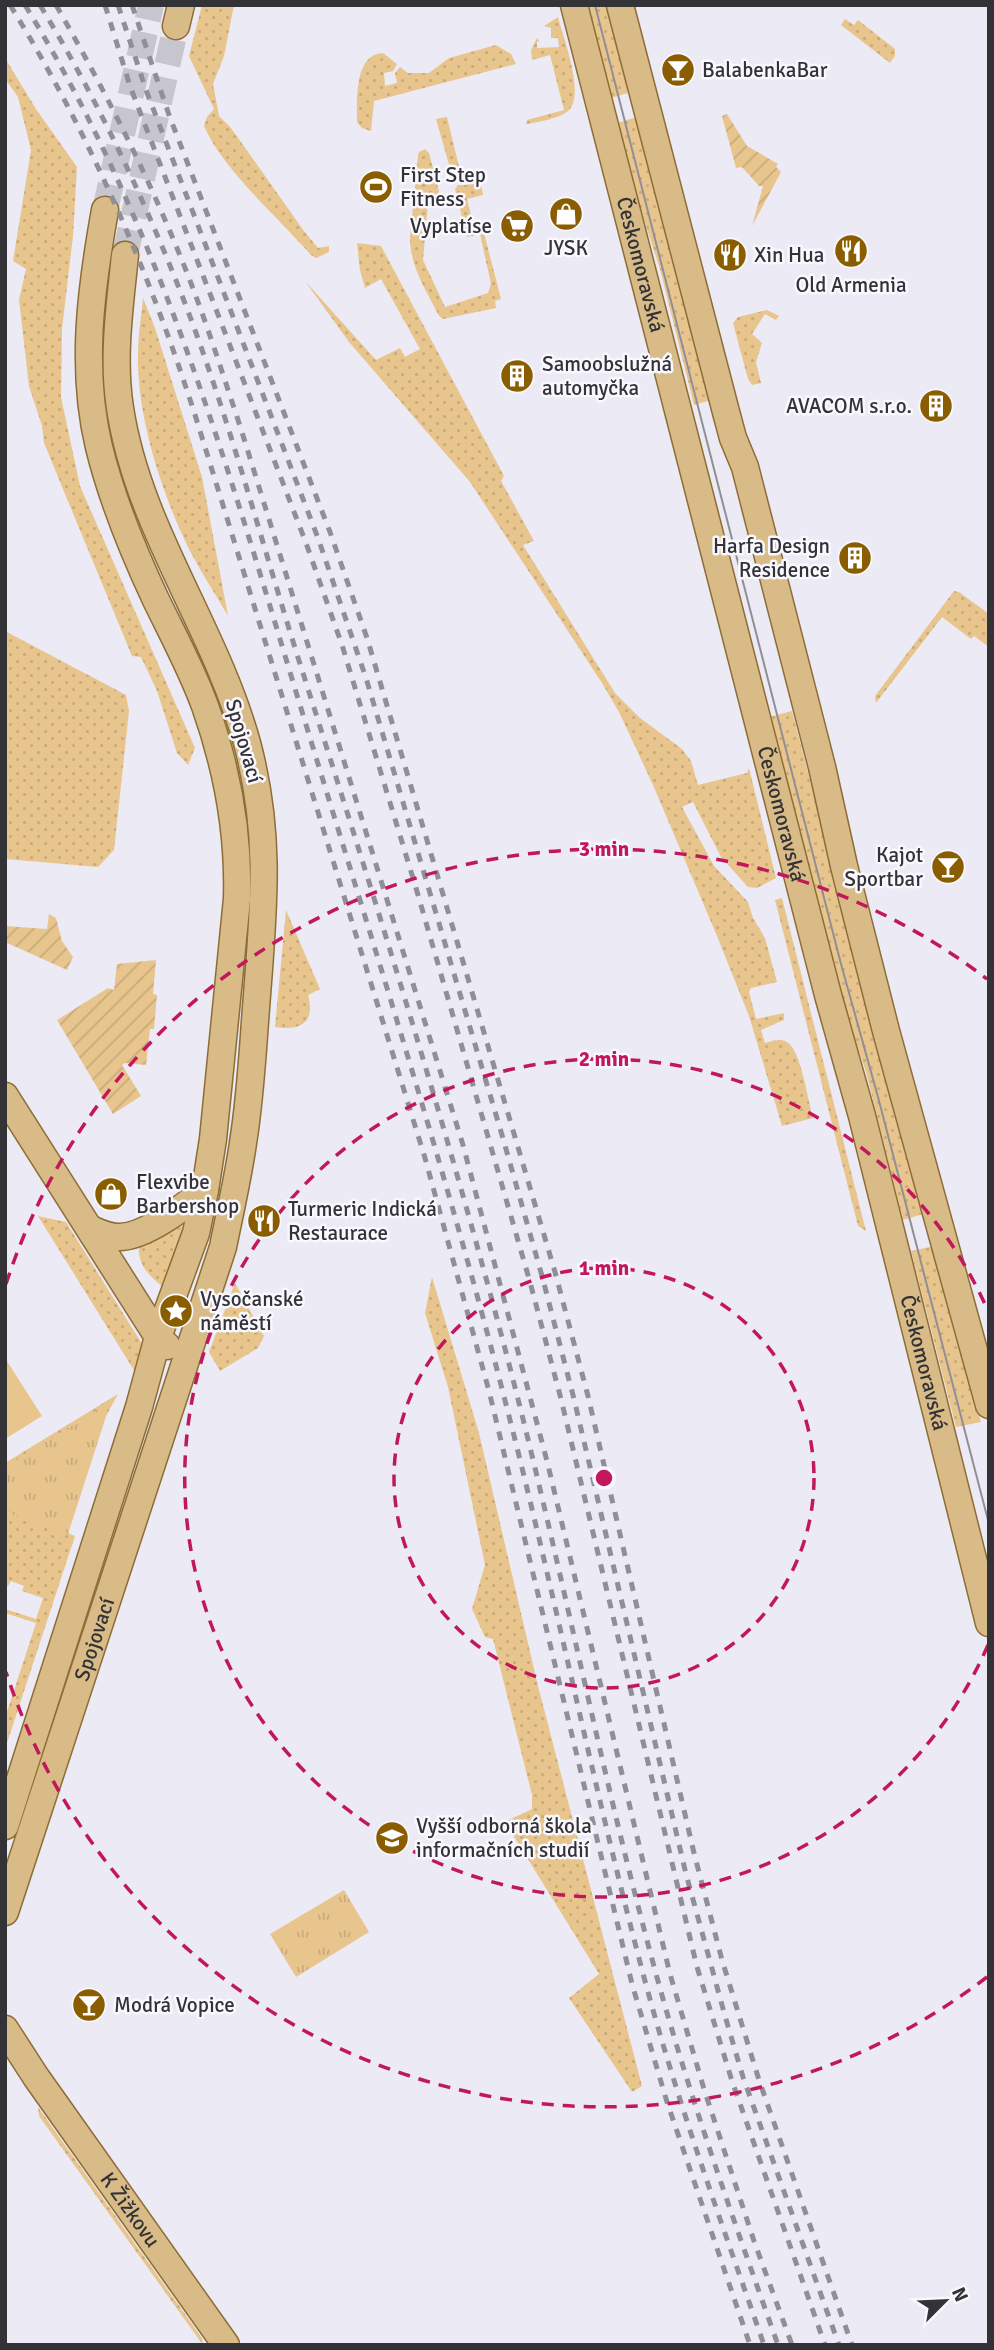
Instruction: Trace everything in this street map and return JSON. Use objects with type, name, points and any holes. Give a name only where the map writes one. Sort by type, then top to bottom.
[{"type":"main road","name":"Českomoravská","points":[[575,5],[828,995],[862,1116],[989,1623]]},
{"type":"main road","points":[[620,5],[733,438],[745,467],[883,1018],[989,1405]]},
{"type":"main road","name":"Spojovací","points":[[105,210],[95,263],[89,321],[90,378],[98,444],[119,512],[204,705],[224,773],[236,842],[237,899],[213,1139],[205,1190]]},
{"type":"main road","name":"Spojovací","points":[[5,1912],[223,1247],[244,1141],[264,908],[264,839],[255,779],[232,697],[154,524],[133,468],[125,436],[117,376],[118,324],[125,255]]},
{"type":"main road","points":[[5,1096],[158,1337],[185,1366]]},
{"type":"main road","points":[[91,1229],[105,1235],[121,1237],[156,1225],[205,1190]]},
{"type":"main road","points":[[158,1337],[196,1233],[205,1190]]},
{"type":"main road","name":"Spojovací","points":[[5,1826],[139,1407],[158,1337]]},
{"type":"main road","name":"K Žižkovu","points":[[5,2029],[36,2077],[226,2345]]},
{"type":"main road","points":[[5,2064],[36,2077]]},
{"type":"green space","points":[[202,5],[234,5],[224,56],[213,84],[219,116],[231,128],[304,231],[318,248],[329,246],[329,252],[316,258],[311,255],[252,193],[224,159],[204,126],[214,109],[189,56]]},
{"type":"green space","points":[[587,5],[609,5],[631,92],[611,98]]},
{"type":"green space","points":[[558,17],[574,80],[573,103],[568,111],[559,116],[526,124],[527,120],[564,110],[550,55],[532,60],[531,50],[537,38],[537,48],[559,47],[558,38],[551,38],[551,28],[544,26]]},
{"type":"green space","points":[[845,19],[854,25],[858,20],[895,49],[895,56],[890,63],[841,25]]},
{"type":"green space","points":[[496,45],[511,54],[516,64],[374,101],[371,131],[362,128],[357,122],[359,80],[362,69],[374,55],[383,53],[397,64],[393,71],[384,73],[385,86],[397,83],[395,73],[400,67],[408,73],[429,73],[449,58]]},
{"type":"green space","points":[[5,58],[36,109],[77,167],[73,236],[62,329],[61,397],[80,486],[195,748],[188,765],[177,753],[157,691],[141,657],[132,656],[44,443],[42,426],[29,386],[19,300],[26,269],[13,261],[31,150],[18,97],[5,79]]},
{"type":"green space","points":[[727,114],[747,146],[778,164],[776,167],[781,172],[752,226],[763,186],[759,186],[742,167],[736,168],[722,116]]},
{"type":"green space","points":[[447,117],[459,174],[452,175],[436,119]]},
{"type":"green space","points":[[637,117],[711,400],[694,405],[660,269],[632,183],[617,123]]},
{"type":"green space","points":[[425,149],[429,153],[441,199],[437,203],[428,203],[423,260],[445,307],[488,293],[491,284],[480,234],[467,237],[455,189],[458,185],[480,180],[483,195],[467,199],[474,227],[482,225],[501,299],[495,301],[496,308],[443,319],[420,278],[410,237],[418,156],[419,152]]},
{"type":"green space","points":[[357,243],[381,246],[504,476],[501,481],[534,541],[523,545],[615,693],[640,718],[682,749],[691,761],[698,785],[747,773],[749,768],[776,878],[757,888],[748,887],[721,857],[693,802],[682,807],[714,866],[748,902],[753,918],[765,938],[777,982],[751,988],[749,992],[756,1019],[784,1013],[784,1020],[761,1030],[765,1043],[782,1040],[792,1047],[800,1065],[813,1118],[782,1126],[749,1016],[717,936],[653,785],[619,712],[602,683],[470,482],[349,342],[305,281],[376,360],[400,348],[405,357],[420,349],[381,279],[365,288]]},
{"type":"green space","points":[[143,298],[202,477],[228,616],[180,530],[161,482],[147,431],[138,356]]},
{"type":"green space","points":[[767,310],[779,316],[776,320],[765,314],[752,334],[762,343],[756,362],[761,383],[752,385],[733,323],[738,317]]},
{"type":"green space","points":[[954,591],[989,614],[989,647],[974,636],[971,639],[942,617],[876,703],[875,696]]},
{"type":"green space","points":[[5,631],[126,695],[129,711],[114,850],[98,867],[5,859]]},
{"type":"green space","points":[[792,711],[923,1214],[903,1220],[866,1072],[835,979],[769,717]]},
{"type":"green space","points":[[782,898],[866,1231],[858,1226],[775,900]]},
{"type":"green space","points":[[286,910],[320,989],[308,995],[308,1018],[304,1023],[292,1028],[275,1027]]},
{"type":"green space","points":[[49,914],[56,918],[62,941],[73,957],[67,970],[5,942],[5,926],[47,929]]},
{"type":"green space","points":[[156,960],[154,1029],[150,1029],[146,1065],[122,1065],[141,1096],[113,1114],[57,1020],[108,988],[114,990],[117,964]]},
{"type":"green space","points":[[38,1216],[66,1222],[144,1347],[137,1375]]},
{"type":"green space","points":[[179,1222],[184,1230],[165,1289],[144,1268],[139,1241]]},
{"type":"green space","points":[[934,1246],[981,1422],[956,1427],[911,1251]]},
{"type":"green space","points":[[432,1277],[479,1433],[538,1686],[642,2086],[632,2092],[569,1998],[599,1974],[505,1822],[532,1809],[532,1795],[493,1639],[485,1637],[472,1609],[485,1565],[448,1387],[425,1313]]},
{"type":"green space","points":[[235,1283],[264,1336],[258,1348],[220,1371],[209,1352]]},
{"type":"green space","points":[[5,1358],[42,1416],[5,1439]]},
{"type":"green space","points":[[118,1394],[106,1416],[68,1533],[75,1536],[5,1749],[5,1718],[36,1623],[5,1613],[5,1609],[36,1619],[43,1598],[22,1591],[24,1586],[11,1581],[8,1586],[5,1585],[5,1463]]},
{"type":"green space","points":[[100,1408],[106,1416],[68,1534],[11,1514],[5,1505],[5,1467]]},
{"type":"green space","points":[[344,1890],[369,1932],[296,1977],[270,1934]]},
{"type":"green space","points":[[38,2107],[202,2338],[203,2345],[39,2116]]},
{"type":"tunnel","points":[[105,210],[151,5]]},
{"type":"tunnel","points":[[125,255],[176,26]]},
{"type":"tram line","points":[[595,5],[841,964],[989,1524]]},
{"type":"railway","points":[[10,5],[66,104],[116,206],[159,311],[196,418],[425,1158],[489,1391],[632,1984],[667,2102],[750,2345]]},
{"type":"railway","points":[[25,5],[74,90],[117,178],[155,267],[221,449],[412,1071],[486,1329],[527,1487],[609,1840],[658,2027],[701,2164],[764,2345]]},
{"type":"railway","points":[[40,5],[99,110],[150,219],[181,293],[230,433],[407,1006],[481,1260],[544,1504],[617,1823],[671,2027],[778,2345]]},
{"type":"railway","points":[[56,5],[123,130],[168,226],[213,343],[241,429],[463,1145],[547,1461],[670,1974],[704,2089],[754,2241],[792,2345]]},
{"type":"railway","points":[[105,5],[130,86],[306,543],[342,645],[416,888],[530,1282],[561,1399],[697,1967],[732,2081],[825,2345]]},
{"type":"railway","points":[[118,5],[146,90],[318,538],[366,678],[542,1276],[574,1399],[686,1874],[725,2016],[743,2077],[839,2345]]},
{"type":"railway","points":[[132,5],[169,115],[330,532],[367,638],[555,1272],[588,1396],[694,1853],[722,1960],[759,2080],[852,2345]]},
{"type":"place","name":"BalabenkaBar","points":[[678,70]]},
{"type":"place","name":"First Step Fitness","points":[[376,187]]},
{"type":"place","name":"JYSK","points":[[566,214]]},
{"type":"place","name":"Vyplatíse","points":[[517,226]]},
{"type":"place","name":"Old Armenia","points":[[851,251]]},
{"type":"place","name":"Xin Hua","points":[[730,255]]},
{"type":"place","name":"Samoobslužná automyčka","points":[[517,376]]},
{"type":"place","name":"AVACOM s.r.o.","points":[[936,406]]},
{"type":"place","name":"Harfa Design Residence","points":[[855,558]]},
{"type":"place","name":"Kajot Sportbar","points":[[948,867]]},
{"type":"place","name":"Flexvibe Barbershop","points":[[111,1194]]},
{"type":"place","name":"Turmeric Indická Restaurace","points":[[264,1221]]},
{"type":"place","name":"Vysočanské náměstí","points":[[176,1311]]},
{"type":"place","name":"Vyšší odborná škola informačních studií","points":[[392,1838]]},
{"type":"place","name":"Modrá Vopice","points":[[89,2005]]}]
